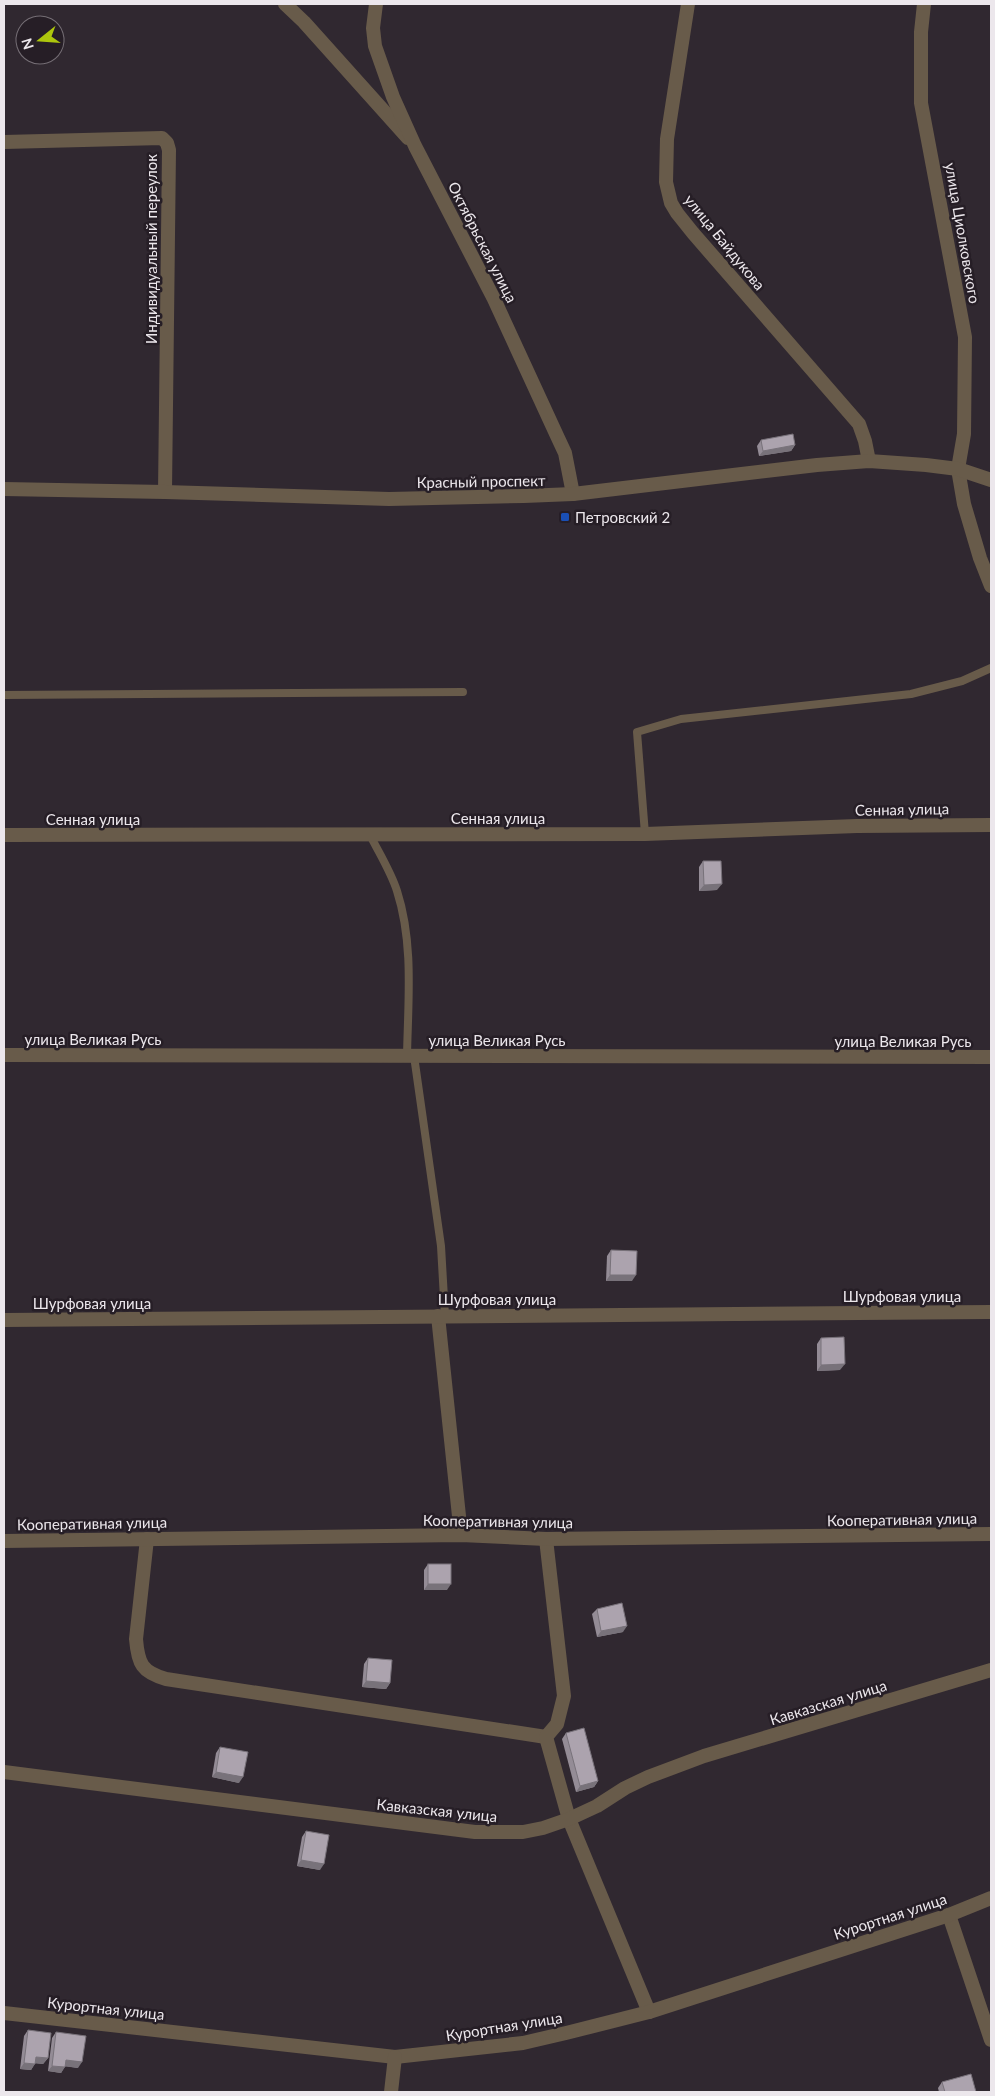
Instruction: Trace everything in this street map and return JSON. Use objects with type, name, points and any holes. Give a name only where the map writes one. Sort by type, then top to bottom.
[{"type":"street","points":[[286,4],[415,146]]},
{"type":"street","name":"Октябрьская улица","points":[[376,4],[373,28],[375,46],[393,97],[415,146],[494,299],[565,453],[573,494]]},
{"type":"street","name":"улица Байдукова","points":[[688,4],[667,139],[666,182],[671,203],[692,233],[859,424],[870,462]]},
{"type":"street","name":"улица Циолковского","points":[[924,4],[921,32],[922,103],[965,337],[964,434],[958,469],[964,504],[980,558],[991,586]]},
{"type":"street","name":"Индивидуальный переулок","points":[[4,142],[162,138],[167,143],[169,150],[165,492]]},
{"type":"street","name":"Красный проспект","points":[[4,489],[389,499],[573,494],[818,465],[870,462],[958,469],[991,480]]},
{"type":"street","name":"Сенная улица","points":[[4,835],[646,834],[857,826],[991,825]]},
{"type":"street","name":"улица Великая Русь","points":[[4,1055],[991,1057]]},
{"type":"street","name":"Шурфовая улица","points":[[4,1320],[991,1312]]},
{"type":"street","points":[[442,1316],[462,1535]]},
{"type":"street","name":"Кооперативная улица","points":[[4,1541],[462,1535],[546,1539],[991,1534]]},
{"type":"street","points":[[147,1539],[136,1640],[138,1656],[142,1666],[151,1674],[166,1679],[546,1738]]},
{"type":"street","points":[[546,1539],[564,1696],[557,1724],[546,1738]]},
{"type":"street","name":"Кавказская улица","points":[[4,1772],[475,1832],[523,1832],[569,1819],[597,1806],[648,1776],[704,1756],[991,1670]]},
{"type":"street","points":[[546,1738],[569,1819],[649,2012]]},
{"type":"street","name":"Курортная улица","points":[[4,2013],[395,2057],[523,2043],[649,2012],[949,1915],[991,1898]]},
{"type":"street","points":[[949,1915],[991,2040]]},
{"type":"street","points":[[391,2092],[395,2057]]},
{"type":"lane","points":[[646,834],[638,732],[680,719],[912,694],[962,681],[991,668]]},
{"type":"lane","points":[[4,696],[463,692]]},
{"type":"lane","points":[[370,835],[397,890],[406,926],[410,1056],[441,1246],[442,1316]]},
{"type":"building","points":[[793,434],[795,445],[763,451],[761,440]]},
{"type":"building","points":[[703,861],[721,861],[722,884],[704,885]]},
{"type":"building","points":[[611,1250],[637,1251],[636,1275],[610,1275]]},
{"type":"building","points":[[844,1337],[845,1364],[821,1365],[821,1338]]},
{"type":"building","points":[[428,1564],[451,1564],[451,1584],[428,1584]]},
{"type":"building","points":[[622,1603],[627,1626],[601,1631],[597,1609]]},
{"type":"building","points":[[368,1658],[392,1660],[390,1683],[366,1681]]},
{"type":"building","points":[[584,1728],[598,1781],[580,1786],[566,1733]]},
{"type":"building","points":[[220,1747],[248,1752],[243,1777],[216,1772]]},
{"type":"building","points":[[306,1831],[329,1835],[324,1864],[301,1860]]},
{"type":"building","points":[[28,2030],[51,2033],[48,2058],[36,2057],[35,2064],[24,2063]]},
{"type":"building","points":[[56,2032],[86,2036],[82,2062],[66,2060],[65,2067],[52,2066]]},
{"type":"building","points":[[971,2074],[976,2092],[945,2092],[942,2082]]},
{"type":"place","name":"Петровский 2","points":[[565,517]]}]
